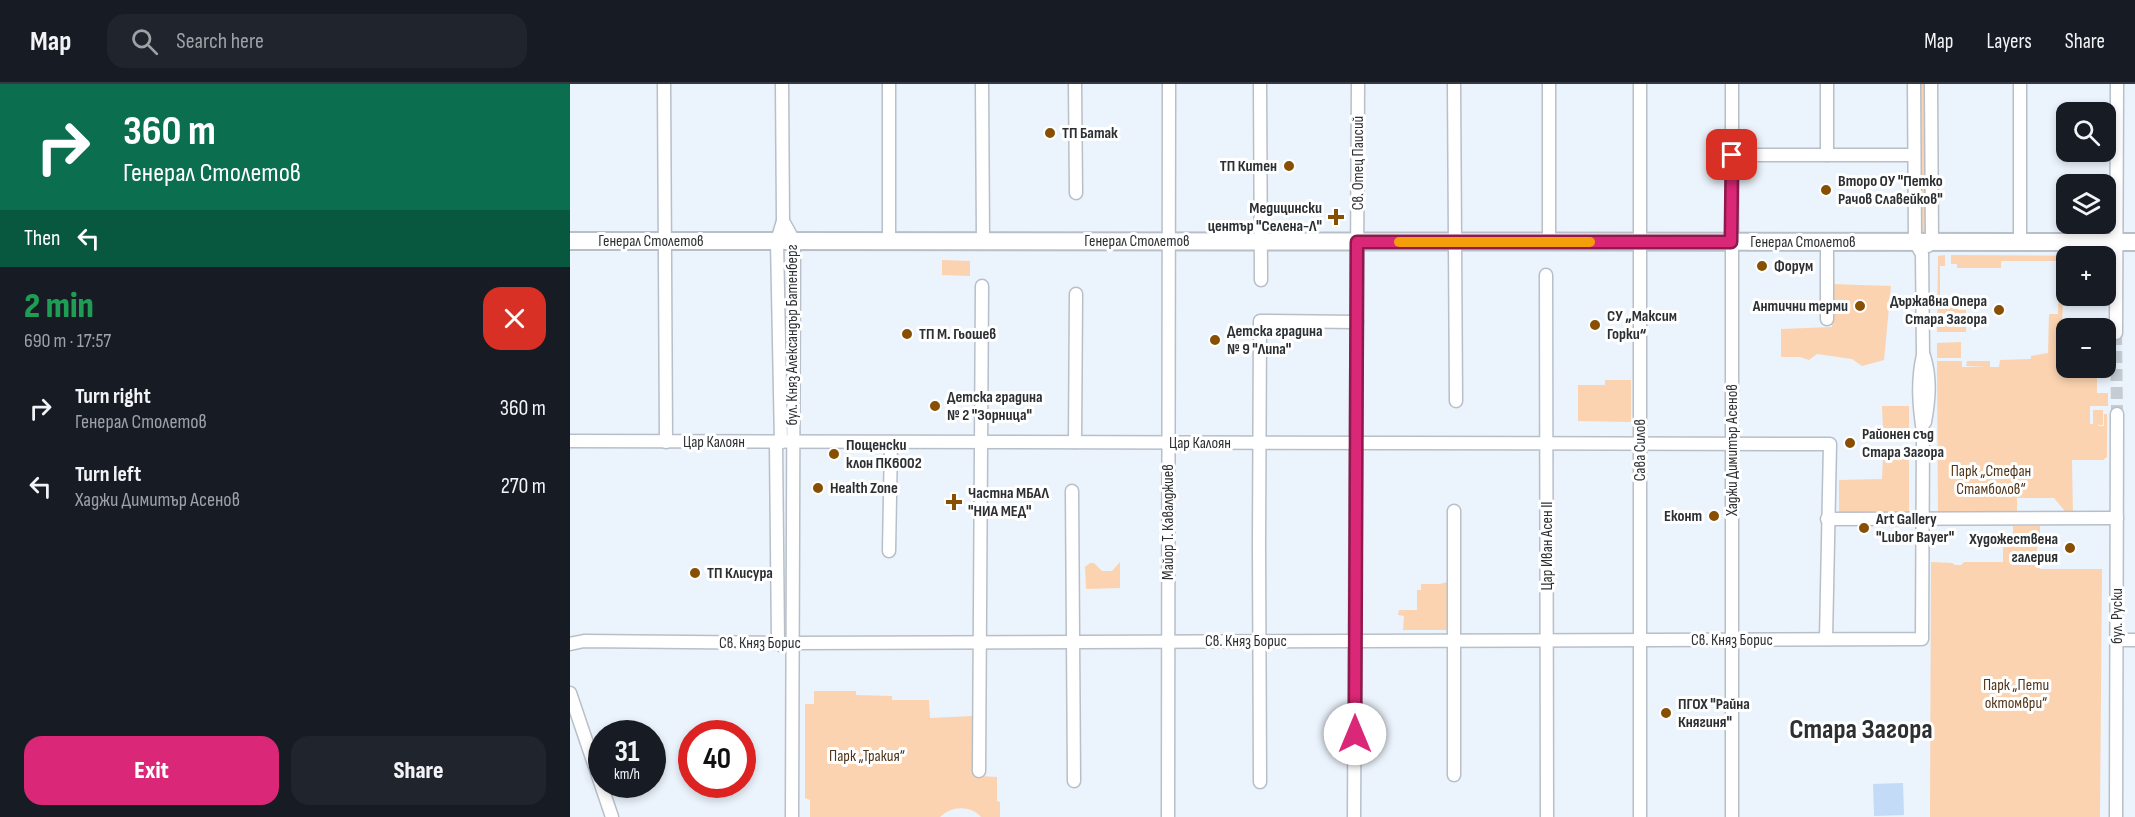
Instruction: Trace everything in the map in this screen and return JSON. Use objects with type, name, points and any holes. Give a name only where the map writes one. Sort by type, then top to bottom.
[{"type":"main road","name":"Генерал Столетов","points":[[570,241],[1827,242],[1923,246],[2019,242],[2135,242]]},
{"type":"street","points":[[664,84],[666,442]]},
{"type":"street","name":"бул. Княз Александър Батенберг","points":[[782,84],[793,648],[792,817]]},
{"type":"street","points":[[889,241],[890,84]]},
{"type":"street","points":[[982,84],[983,241]]},
{"type":"street","points":[[1075,84],[1076,194]]},
{"type":"street","name":"Майор Т. Кавалджиев","points":[[1168,817],[1169,84]]},
{"type":"street","points":[[1260,84],[1261,280]]},
{"type":"street","name":"Св. Отец Паисий","points":[[1354,817],[1358,84]]},
{"type":"street","points":[[1454,84],[1456,401]]},
{"type":"street","points":[[1549,84],[1549,242]]},
{"type":"street","name":"Сава Силов","points":[[1640,84],[1640,817]]},
{"type":"street","name":"Хаджи Димитър Асенов","points":[[1732,84],[1732,817]]},
{"type":"street","points":[[1827,84],[1827,155]]},
{"type":"street","points":[[1914,84],[1914,155],[1923,246]]},
{"type":"street","points":[[1923,519],[1923,246],[1931,84]]},
{"type":"street","points":[[2019,242],[2020,84]]},
{"type":"street","points":[[2116,318],[2117,84]]},
{"type":"street","points":[[1732,155],[1914,155]]},
{"type":"street","points":[[1827,242],[1827,319]]},
{"type":"street","name":"Цар Иван Асен II","points":[[1546,275],[1547,817]]},
{"type":"street","points":[[979,771],[982,286]]},
{"type":"street","points":[[1075,442],[1076,294]]},
{"type":"street","points":[[1260,782],[1260,321],[1357,322]]},
{"type":"street","name":"бул. Руски","points":[[2116,817],[2117,414]]},
{"type":"street","name":"Цар Калоян","points":[[570,441],[789,445],[891,442],[1830,444],[1827,519]]},
{"type":"street","points":[[889,551],[891,442]]},
{"type":"street","name":"бул. Княз Александър Батенберг","points":[[778,643],[776,445],[789,445]]},
{"type":"street","points":[[1072,491],[1074,781]]},
{"type":"street","points":[[1454,511],[1454,775]]},
{"type":"street","points":[[1826,639],[1827,519],[2117,518]]},
{"type":"street","name":"Св. Княз Борис","points":[[793,648],[1073,641],[1922,639],[1923,519]]},
{"type":"street","points":[[2117,640],[2135,640]]},
{"type":"street","name":"Св. Княз Борис","points":[[570,644],[584,641],[778,643]]},
{"type":"street","points":[[778,643],[793,648]]},
{"type":"street","points":[[570,693],[612,817]]},
{"type":"green space","points":[[1914,84],[1931,84],[1932,242],[1915,242]]},
{"type":"green space","points":[[1945,255],[1945,266],[1940,266],[1940,296],[1958,297],[1958,310],[1966,310],[1966,332],[1937,332],[1938,256]]},
{"type":"green space","points":[[1951,255],[2056,256],[2056,261],[2001,261],[2001,268],[1957,268],[1957,264],[1951,264]]},
{"type":"green space","points":[[942,260],[970,261],[970,276],[942,275]]},
{"type":"green space","name":"Антични терми","points":[[1832,284],[1891,286],[1884,360],[1862,366],[1852,359],[1817,354],[1809,360],[1800,357],[1781,357],[1781,329],[1832,327]]},
{"type":"green space","name":"Парк „Стефан Стамболов“","points":[[2058,306],[2063,306],[2062,318],[2056,318],[2056,378],[2097,378],[2097,393],[2108,393],[2108,406],[2090,406],[2090,424],[2094,424],[2093,410],[2103,410],[2103,425],[2097,423],[2099,426],[2104,426],[2104,414],[2107,414],[2107,457],[2103,460],[2072,460],[2073,516],[2069,516],[2054,498],[2017,498],[2017,512],[1938,514],[1937,361],[1962,361],[1962,367],[1987,367],[1966,366],[1967,361],[1990,361],[1990,367],[1999,367],[2000,360],[2031,359],[2031,356],[2048,353],[2049,314],[2058,314]]},
{"type":"green space","points":[[1961,342],[1961,358],[1937,358],[1937,343]]},
{"type":"green space","points":[[1605,380],[1631,380],[1631,422],[1578,421],[1578,385],[1605,385]]},
{"type":"green space","points":[[1882,406],[1909,406],[1909,429],[1883,429]]},
{"type":"green space","points":[[1883,457],[1909,457],[1909,511],[1839,512],[1839,480],[1882,479]]},
{"type":"green space","name":"Парк „Пети октомври“","points":[[2013,526],[2040,526],[2040,535],[2037,536],[2037,560],[2039,560],[2040,569],[2102,569],[2100,817],[1930,817],[1931,562],[1961,565],[1964,562],[2003,562],[2003,545],[2013,545]]},
{"type":"green space","points":[[1120,562],[1120,588],[1086,589],[1085,567],[1090,563],[1094,563],[1102,571],[1112,571]]},
{"type":"green space","points":[[1447,582],[1447,630],[1403,630],[1404,616],[1398,615],[1399,610],[1417,610],[1417,590],[1421,590],[1421,584]]},
{"type":"green space","name":"Парк „Тракия“","points":[[814,691],[856,691],[856,695],[892,696],[892,700],[929,700],[930,718],[973,716],[973,773],[980,774],[980,776],[997,777],[1000,817],[981,817],[972,810],[960,808],[944,813],[940,817],[810,817],[810,800],[805,798],[805,704],[814,704]]},
{"type":"water","points":[[1903,783],[1904,815],[1874,816],[1873,784]]},
{"type":"tunnel","points":[[2116,333],[2117,414]]},
{"type":"slow traffic","points":[[1399,242],[1590,242]]},
{"type":"place","name":"ТП Батак","points":[[1050,133]]},
{"type":"place","name":"ТП Китен","points":[[1289,166]]},
{"type":"place","name":"Второ ОУ \"Петко Рачов Славейков\"","points":[[1826,190]]},
{"type":"place","name":"Медицински център \"Селена-Л\"","points":[[1336,217]]},
{"type":"place","name":"Форум","points":[[1762,266]]},
{"type":"place","name":"Антични терми","points":[[1860,306]]},
{"type":"place","name":"Държавна Опера Стара Загора","points":[[1999,310]]},
{"type":"place","name":"СУ „Максим Горки“","points":[[1595,325]]},
{"type":"place","name":"ТП М. Гьошев","points":[[907,334]]},
{"type":"place","name":"Детска градина № 9 \"Липа\"","points":[[1215,340]]},
{"type":"place","name":"Детска градина № 2 \"Зорница\"","points":[[935,406]]},
{"type":"place","name":"Районен съд Стара Загора","points":[[1850,443]]},
{"type":"place","name":"Пощенски клон ПК6002","points":[[834,454]]},
{"type":"place","name":"Health Zone","points":[[818,488]]},
{"type":"place","name":"Частна МБАЛ \"НИА МЕД\"","points":[[954,502]]},
{"type":"place","name":"Еконт","points":[[1714,516]]},
{"type":"place","name":"Art Gallery \"Lubor Bayer\"","points":[[1864,528]]},
{"type":"place","name":"Художествена галерия","points":[[2070,548]]},
{"type":"place","name":"ТП Клисура","points":[[695,573]]},
{"type":"place","name":"ПГОХ \"Райна Княгиня\"","points":[[1666,713]]},
{"type":"district","name":"Стара Загора","points":[[1861,729]]},
{"type":"route","points":[[1355,734],[1357,242],[1731,242],[1732,155]]}]
